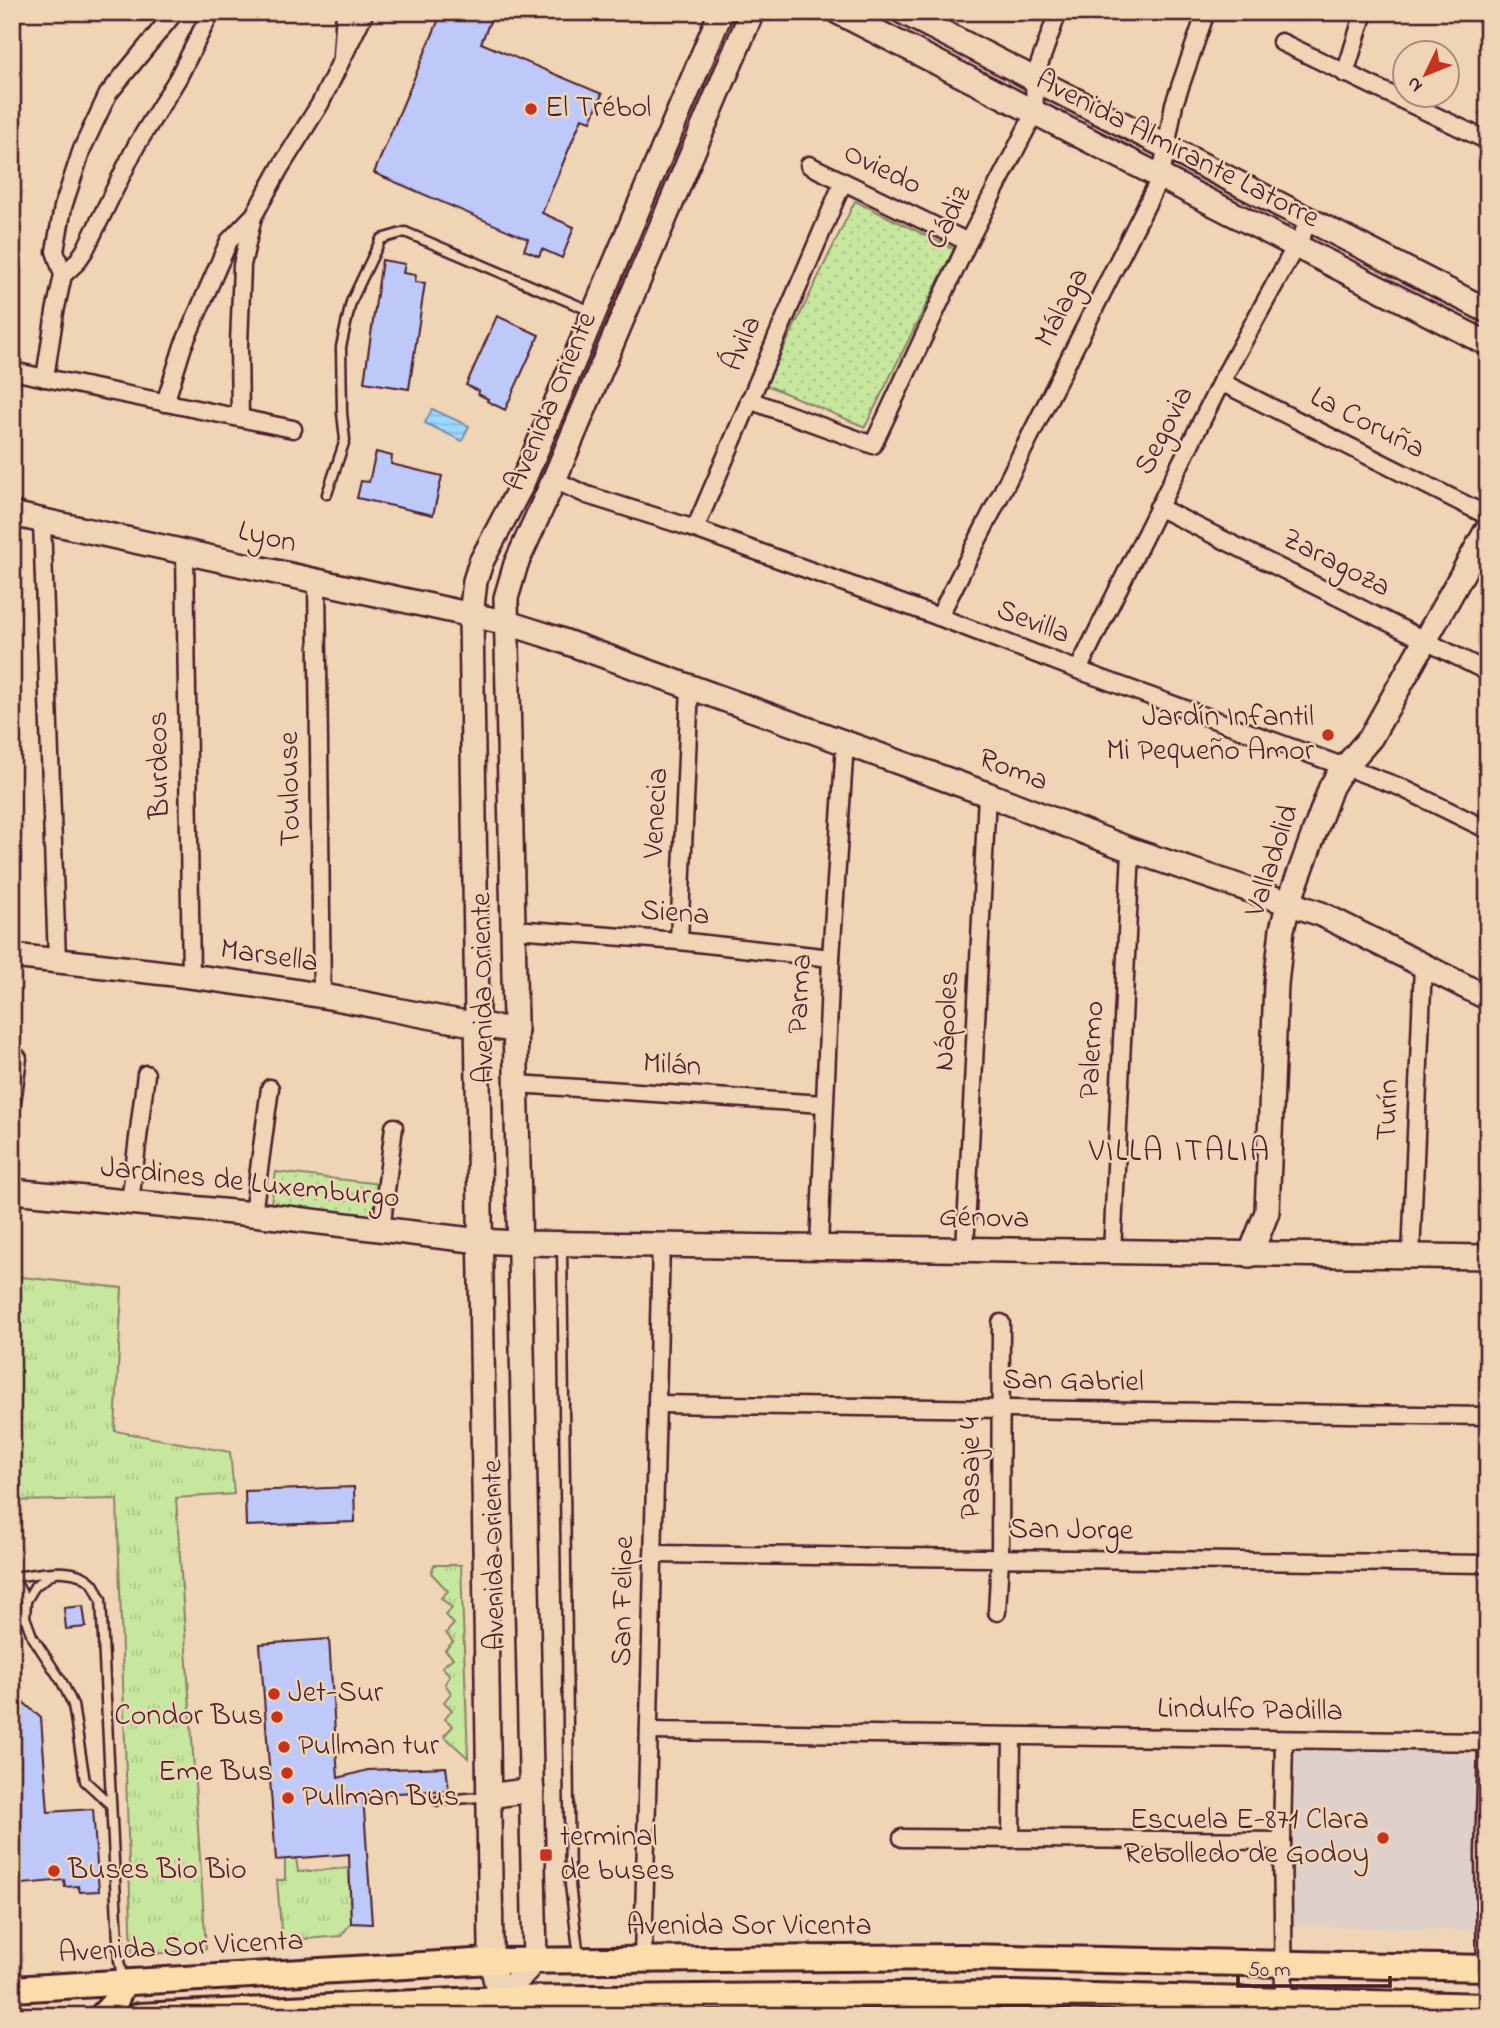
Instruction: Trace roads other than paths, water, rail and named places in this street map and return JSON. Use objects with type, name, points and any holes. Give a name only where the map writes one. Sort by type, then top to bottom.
[{"type":"main road","name":"Avenida Oriente","points":[[500,2007],[491,1961],[471,616],[475,581],[481,562],[521,486],[721,12]]},
{"type":"main road","name":"Avenida Oriente","points":[[535,1960],[506,598],[510,581],[752,12]]},
{"type":"main road","name":"Avenida Almirante Latorre","points":[[838,12],[1488,344]]},
{"type":"main road","name":"Avenida Almirante Latorre","points":[[910,14],[1488,311]]},
{"type":"main road","name":"Lyon","points":[[12,514],[508,623]]},
{"type":"main road","name":"Valladolid","points":[[1250,1255],[1267,1212],[1276,984],[1282,929],[1289,902],[1331,787],[1371,737],[1488,528]]},
{"type":"main road","name":"Roma","points":[[508,623],[987,794],[1131,850],[1289,902],[1344,924],[1488,998]]},
{"type":"main road","name":"Marsella","points":[[12,956],[322,996],[477,1026],[516,1030]]},
{"type":"main road","name":"Jardines de Luxemburgo","points":[[12,1191],[253,1214],[480,1241]]},
{"type":"main road","name":"Génova","points":[[480,1241],[1488,1257]]},
{"type":"main road","points":[[485,1537],[517,1538],[527,1554]]},
{"type":"main road","points":[[489,1796],[532,1790]]},
{"type":"main road","name":"Avenida Sor Vicenta","points":[[12,1989],[535,1960],[962,1957],[1487,1968]]},
{"type":"main road","points":[[500,2007],[535,1960]]},
{"type":"main road","points":[[102,2016],[115,2002],[123,1983]]},
{"type":"main road","points":[[139,2016],[1014,1994],[1284,2005],[1488,2006]]},
{"type":"street","points":[[45,378],[54,312],[63,275],[55,251],[63,207],[82,149],[108,94],[175,12]]},
{"type":"street","points":[[63,275],[85,250],[136,146],[178,78],[211,12]]},
{"type":"street","points":[[342,56],[345,12]]},
{"type":"street","points":[[165,403],[183,346],[225,250],[237,232],[253,216],[320,104],[365,12]]},
{"type":"street","name":"Cádiz","points":[[749,400],[873,445],[968,242],[1035,112],[1034,79],[1058,12]]},
{"type":"street","name":"Málaga","points":[[939,617],[1161,176],[1174,104],[1206,12]]},
{"type":"street","points":[[1345,74],[1364,12]]},
{"type":"street","points":[[1281,42],[1488,141]]},
{"type":"street","name":"Oviedo","points":[[809,165],[968,242]]},
{"type":"street","name":"Ávila","points":[[695,529],[843,182]]},
{"type":"street","points":[[240,418],[242,265],[253,216]]},
{"type":"street","name":"Segovia","points":[[1078,670],[1221,382],[1310,220]]},
{"type":"street","points":[[12,371],[293,429]]},
{"type":"street","name":"La Coruña","points":[[1221,382],[1488,516]]},
{"type":"street","name":"Sevilla","points":[[554,480],[587,495],[695,529],[1346,767],[1399,787],[1488,830]]},
{"type":"street","name":"Zaragoza","points":[[1158,507],[1488,672]]},
{"type":"street","points":[[42,521],[57,961]]},
{"type":"street","name":"Burdeos","points":[[185,552],[191,977]]},
{"type":"street","name":"Toulouse","points":[[317,581],[322,996]]},
{"type":"street","name":"Venecia","points":[[679,942],[690,687]]},
{"type":"street","name":"Parma","points":[[819,1247],[823,1104],[845,743]]},
{"type":"street","name":"Nápoles","points":[[965,1250],[987,794]]},
{"type":"street","name":"Palermo","points":[[1112,1253],[1131,850]]},
{"type":"street","name":"Siena","points":[[514,929],[831,958]]},
{"type":"street","name":"Turín","points":[[1411,1257],[1423,965]]},
{"type":"street","points":[[12,1102],[18,1058]]},
{"type":"street","points":[[130,1202],[146,1074]]},
{"type":"street","name":"Milán","points":[[517,1083],[823,1104]]},
{"type":"street","points":[[253,1214],[270,1088]]},
{"type":"street","points":[[381,1230],[394,1127]]},
{"type":"street","name":"San Felipe","points":[[643,1959],[662,1244]]},
{"type":"street","name":"Pasaje 4","points":[[997,1612],[1000,1558],[1001,1323]]},
{"type":"street","name":"San Gabriel","points":[[657,1404],[1488,1416]]},
{"type":"street","name":"San Jorge","points":[[653,1555],[1488,1564]]},
{"type":"street","name":"Lindulfo Padilla","points":[[649,1731],[1488,1742]]},
{"type":"street","points":[[1010,1839],[1012,1736]]},
{"type":"street","points":[[1284,1740],[1284,2005]]},
{"type":"street","points":[[1487,1968],[1488,1742]]},
{"type":"street","points":[[902,1838],[1282,1841]]},
{"type":"lane","points":[[327,494],[345,440],[341,347],[351,302],[381,239],[405,232],[595,313]]},
{"type":"lane","points":[[561,1243],[570,1885],[579,1960]]},
{"type":"lane","points":[[54,1572],[36,1586],[26,1601],[25,1616],[32,1636],[62,1682],[73,1705],[85,1781],[111,1805]]},
{"type":"lane","points":[[26,1601],[12,1577],[54,1572],[73,1573],[92,1583],[101,1599],[123,1983]]},
{"type":"lane","points":[[439,1801],[489,1796]]},
{"type":"water","points":[[432,409],[469,426],[462,441],[425,423]]},
{"type":"place","name":"El Trébol","points":[[531,109]]},
{"type":"place","name":"Jardín Infantil Mi Pequeño Amor","points":[[1328,735]]},
{"type":"place","name":"Jet-Sur","points":[[274,1694]]},
{"type":"place","name":"Condor Bus","points":[[277,1717]]},
{"type":"place","name":"Pullman tur","points":[[284,1747]]},
{"type":"place","name":"Eme Bus","points":[[287,1773]]},
{"type":"place","name":"Pullman Bus","points":[[288,1798]]},
{"type":"place","name":"Escuela E-871 Clara Rebolledo de Godoy","points":[[1383,1838]]},
{"type":"place","name":"terminal de buses","points":[[546,1855]]},
{"type":"place","name":"Buses Bio Bio","points":[[54,1871]]},
{"type":"district","name":"VILLA ITALIA","points":[[1180,1152]]}]
